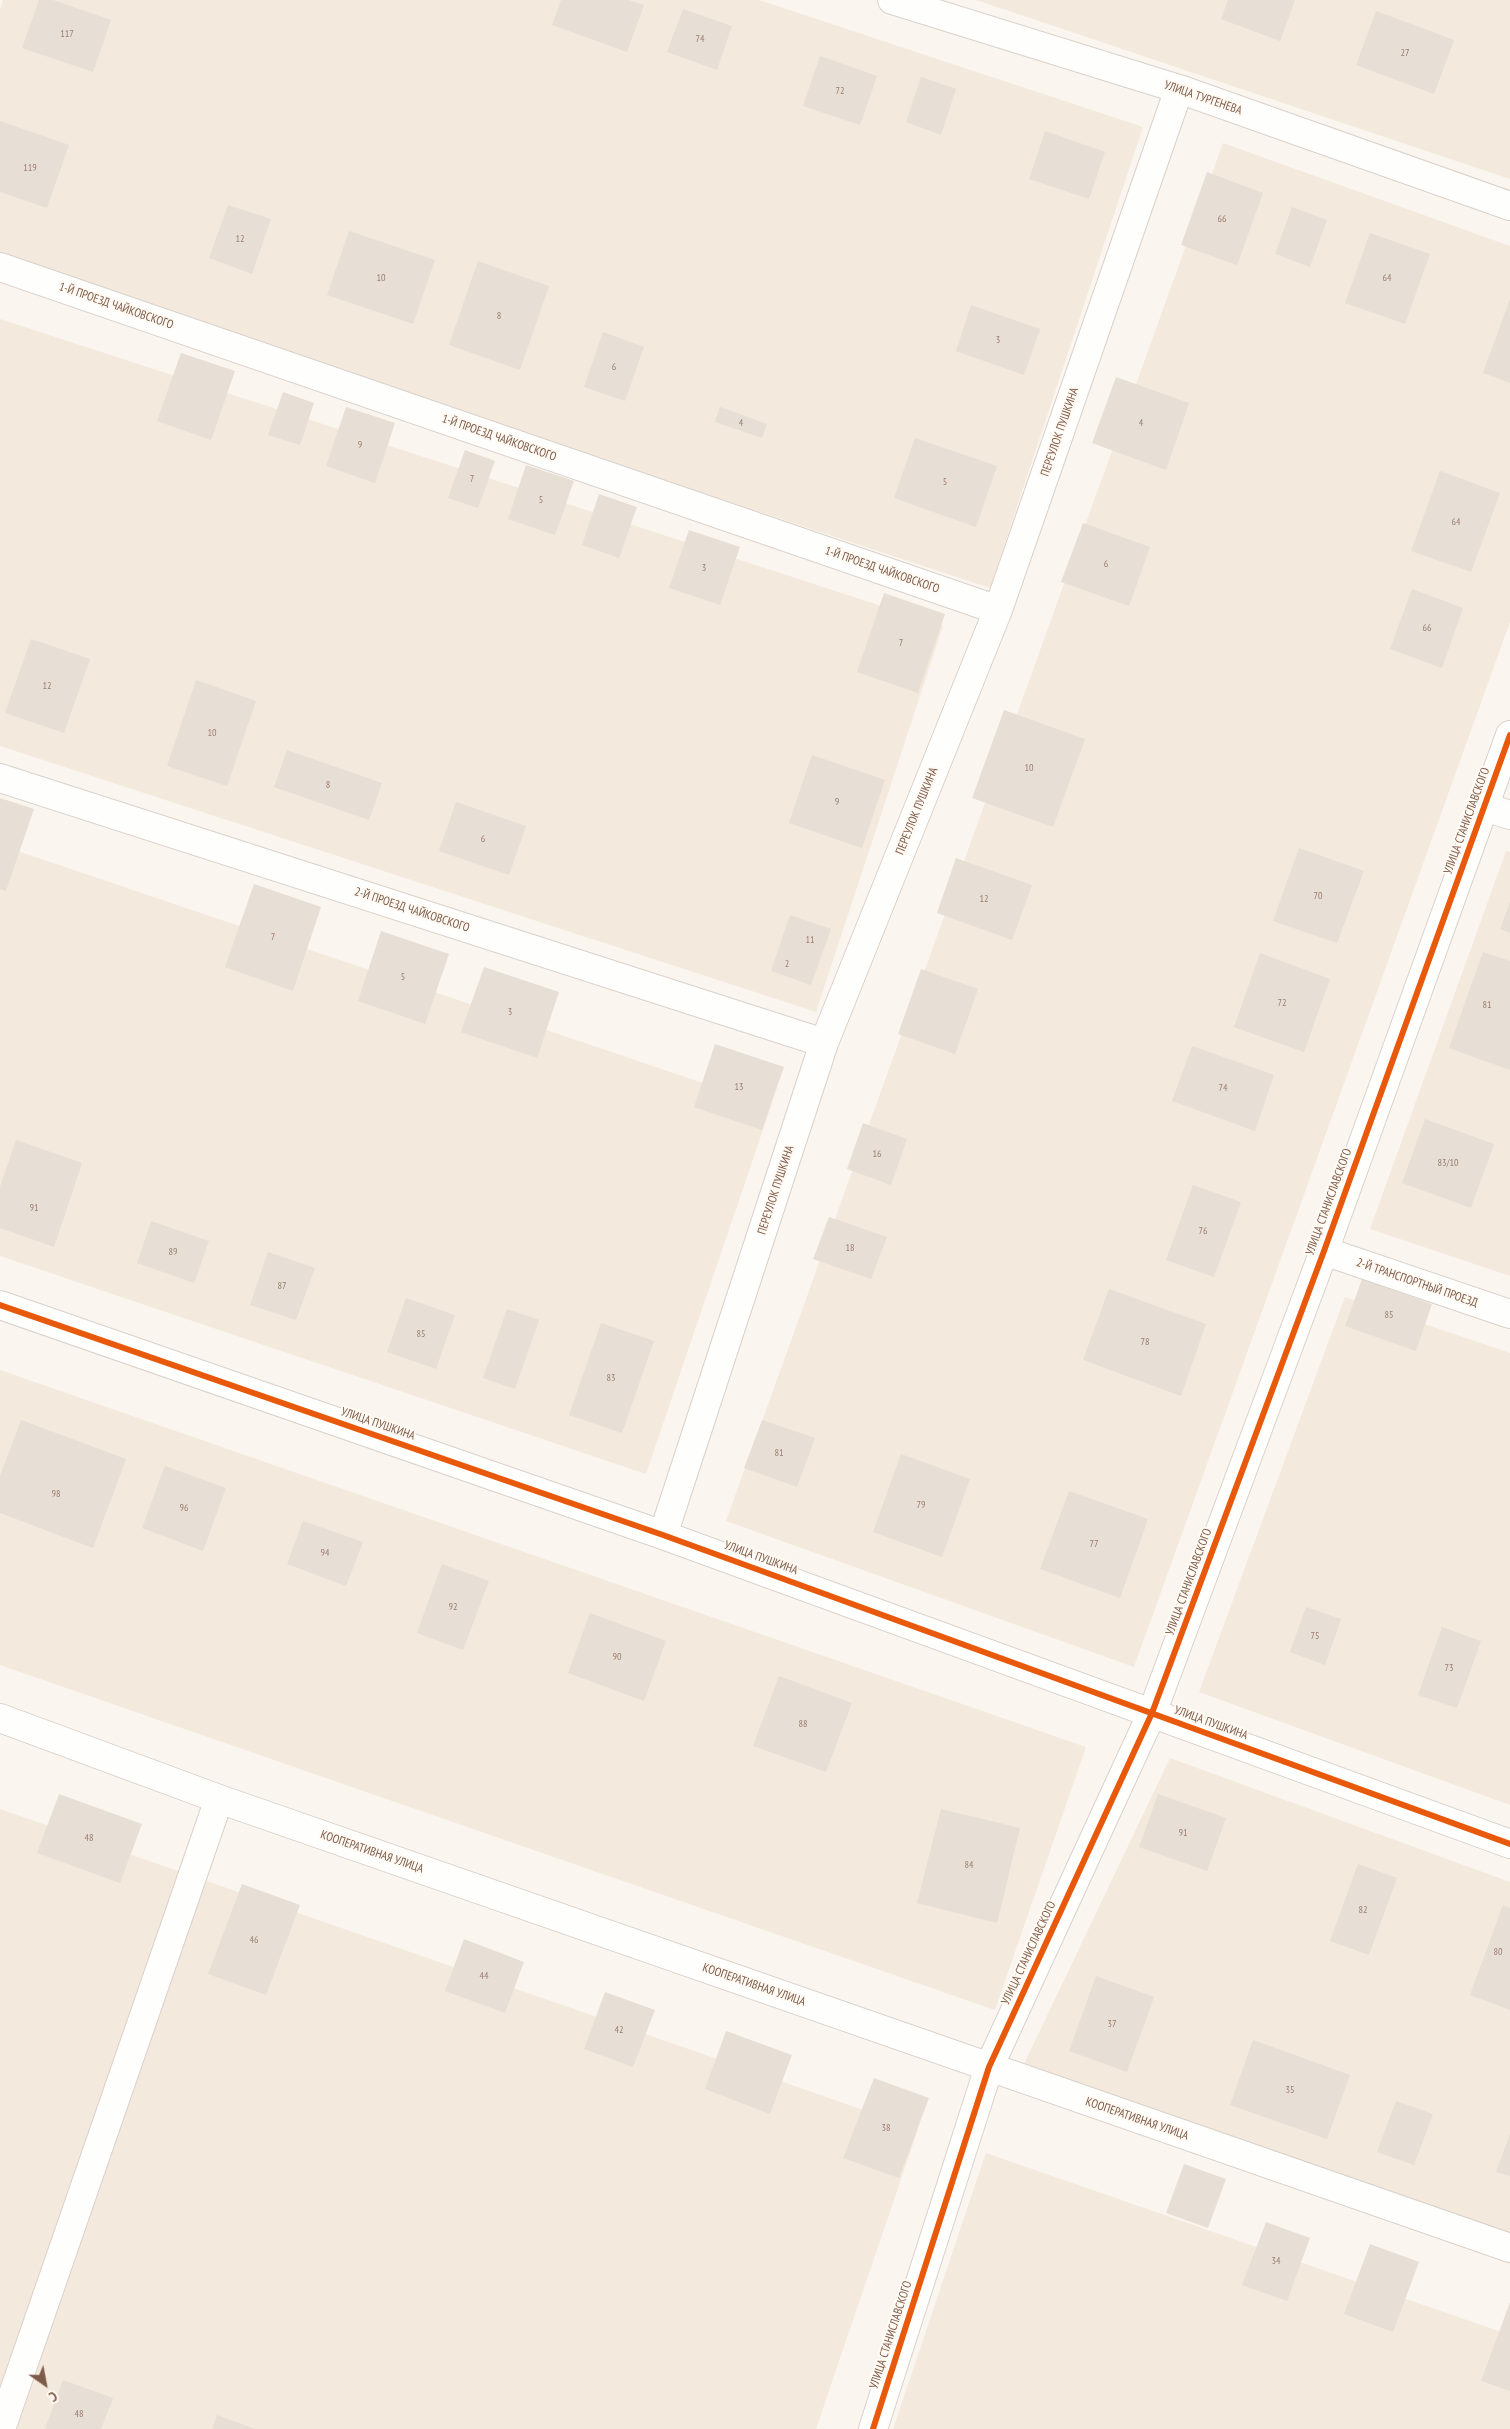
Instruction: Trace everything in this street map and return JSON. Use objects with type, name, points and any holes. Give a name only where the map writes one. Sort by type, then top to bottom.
[{"type":"street","name":"УЛИЦА ТУРГЕНЕВА","points":[[892,0],[1179,90],[1510,206]]},
{"type":"street","name":"ПЕРЕУЛОК ПУШКИНА","points":[[663,1535],[824,1043],[998,610],[1179,90]]},
{"type":"street","name":"1-Й ПРОЕЗД ЧАЙКОВСКОГО","points":[[0,266],[998,610]]},
{"type":"street","name":"УЛИЦА СТАНИСЛАВСКОГО","points":[[873,2429],[988,2067],[1152,1713],[1324,1251],[1510,735]]},
{"type":"street","name":"2-Й ПРОЕЗД ЧАЙКОВСКОГО","points":[[0,778],[824,1043]]},
{"type":"street","points":[[1484,807],[1510,815]]},
{"type":"street","name":"2-Й ТРАНСПОРТНЫЙ ПРОЕЗД","points":[[1324,1251],[1510,1314]]},
{"type":"street","name":"УЛИЦА ПУШКИНА","points":[[0,1305],[663,1535],[1510,1844]]},
{"type":"street","name":"КООПЕРАТИВНАЯ УЛИЦА","points":[[0,1718],[219,1799],[1510,2248]]},
{"type":"street","points":[[1,2429],[219,1799]]},
{"type":"shaded area","points":[[3,0],[759,0],[1143,127],[990,588],[0,261],[0,9]]},
{"type":"shaded area","points":[[976,0],[1510,0],[1510,179]]},
{"type":"shaded area","points":[[1223,143],[1510,246],[1510,622],[1134,1667],[726,1521]]},
{"type":"shaded area","points":[[0,319],[943,626],[816,1012],[0,746]]},
{"type":"shaded area","points":[[0,845],[771,1106],[646,1474],[0,1256]]},
{"type":"shaded area","points":[[1506,851],[1510,852],[1510,1276],[1370,1229]]},
{"type":"shaded area","points":[[1345,1297],[1510,1353],[1510,1805],[1199,1692]]},
{"type":"shaded area","points":[[0,1370],[1086,1747],[995,2010],[0,1665]]},
{"type":"shaded area","points":[[1170,1758],[1510,1882],[1510,2258],[1014,2085]]},
{"type":"shaded area","points":[[0,1809],[918,2129],[816,2429],[0,2429]]},
{"type":"shaded area","points":[[986,2153],[1510,2335],[1510,2429],[893,2429]]},
{"type":"building","points":[[39,0],[53,0],[111,20],[93,72],[22,48]]},
{"type":"building","points":[[561,0],[628,0],[644,5],[627,52],[552,25]]},
{"type":"building","points":[[1228,0],[1295,0],[1280,41],[1221,19]]},
{"type":"building","points":[[683,9],[732,26],[717,70],[667,52]]},
{"type":"building","points":[[1376,11],[1454,40],[1434,94],[1356,65]]},
{"type":"building","points":[[820,56],[877,76],[860,125],[803,106]]},
{"type":"building","points":[[921,77],[956,89],[941,135],[906,122]]},
{"type":"building","points":[[0,121],[69,145],[47,208],[0,192]]},
{"type":"building","points":[[1045,131],[1105,152],[1089,199],[1029,179]]},
{"type":"building","points":[[1207,172],[1263,193],[1237,265],[1181,245]]},
{"type":"building","points":[[228,205],[271,219],[252,274],[209,258]]},
{"type":"building","points":[[1292,207],[1327,220],[1310,267],[1275,254]]},
{"type":"building","points":[[349,231],[435,260],[413,324],[327,295]]},
{"type":"building","points":[[1370,233],[1430,254],[1405,324],[1345,303]]},
{"type":"building","points":[[478,261],[549,286],[520,370],[449,345]]},
{"type":"building","points":[[1510,299],[1510,383],[1483,373]]},
{"type":"building","points":[[971,305],[1040,329],[1024,375],[956,351]]},
{"type":"building","points":[[603,332],[644,347],[625,401],[584,387]]},
{"type":"building","points":[[181,353],[235,371],[211,440],[157,421]]},
{"type":"building","points":[[1116,377],[1189,403],[1166,470],[1092,443]]},
{"type":"building","points":[[283,392],[314,403],[300,445],[268,435]]},
{"type":"building","points":[[346,407],[395,423],[375,483],[326,466]]},
{"type":"building","points":[[720,407],[767,424],[762,438],[715,422]]},
{"type":"building","points":[[915,438],[997,466],[976,527],[894,498]]},
{"type":"building","points":[[465,450],[495,461],[478,508],[448,498]]},
{"type":"building","points":[[526,465],[574,481],[555,535],[508,519]]},
{"type":"building","points":[[1440,471],[1500,493],[1471,572],[1411,551]]},
{"type":"building","points":[[599,494],[637,507],[619,558],[582,545]]},
{"type":"building","points":[[1083,523],[1150,547],[1129,606],[1061,582]]},
{"type":"building","points":[[689,530],[740,547],[720,605],[669,588]]},
{"type":"building","points":[[1412,589],[1463,608],[1442,668],[1390,649]]},
{"type":"building","points":[[884,593],[945,614],[918,693],[857,672]]},
{"type":"building","points":[[31,639],[90,659],[64,733],[5,713]]},
{"type":"building","points":[[196,680],[256,701],[227,786],[167,766]]},
{"type":"building","points":[[1004,710],[1085,739],[1053,827],[972,798]]},
{"type":"building","points":[[287,750],[382,783],[369,820],[274,787]]},
{"type":"building","points":[[812,755],[885,780],[862,848],[789,823]]},
{"type":"building","points":[[0,798],[34,809],[6,891],[0,889]]},
{"type":"building","points":[[456,802],[526,826],[509,875],[439,851]]},
{"type":"building","points":[[1299,848],[1364,871],[1337,943],[1273,921]]},
{"type":"building","points":[[956,858],[1032,885],[1012,940],[937,913]]},
{"type":"building","points":[[254,884],[321,907],[293,991],[225,967]]},
{"type":"building","points":[[1510,902],[1510,933],[1500,929]]},
{"type":"building","points":[[790,915],[831,929],[811,985],[771,971]]},
{"type":"building","points":[[381,931],[449,954],[425,1024],[358,1001]]},
{"type":"building","points":[[1483,952],[1510,961],[1510,1070],[1449,1048]]},
{"type":"building","points":[[1260,953],[1330,979],[1304,1052],[1234,1027]]},
{"type":"building","points":[[484,967],[559,992],[537,1058],[461,1032]]},
{"type":"building","points":[[921,969],[978,989],[955,1054],[898,1034]]},
{"type":"building","points":[[715,1044],[784,1067],[762,1130],[694,1107]]},
{"type":"building","points":[[1192,1046],[1274,1075],[1255,1131],[1172,1101]]},
{"type":"building","points":[[1425,1119],[1494,1144],[1471,1208],[1402,1183]]},
{"type":"building","points":[[863,1123],[907,1139],[891,1185],[847,1169]]},
{"type":"building","points":[[16,1140],[82,1163],[54,1247],[0,1228],[0,1187]]},
{"type":"building","points":[[1193,1185],[1241,1202],[1214,1277],[1166,1260]]},
{"type":"building","points":[[829,1217],[887,1237],[871,1279],[813,1259]]},
{"type":"building","points":[[151,1221],[209,1241],[194,1283],[137,1263]]},
{"type":"building","points":[[268,1252],[315,1268],[296,1320],[250,1305]]},
{"type":"building","points":[[1362,1279],[1432,1304],[1416,1351],[1345,1326]]},
{"type":"building","points":[[1109,1289],[1206,1324],[1181,1396],[1083,1360]]},
{"type":"building","points":[[406,1298],[455,1315],[436,1369],[387,1352]]},
{"type":"building","points":[[507,1309],[539,1320],[515,1389],[483,1378]]},
{"type":"building","points":[[601,1323],[654,1341],[622,1433],[569,1415]]},
{"type":"building","points":[[21,1420],[126,1459],[93,1548],[0,1513],[0,1476]]},
{"type":"building","points":[[762,1420],[815,1438],[797,1487],[744,1468]]},
{"type":"building","points":[[901,1454],[970,1479],[942,1557],[873,1532]]},
{"type":"building","points":[[165,1466],[226,1488],[203,1551],[142,1528]]},
{"type":"building","points":[[1069,1491],[1148,1519],[1120,1598],[1040,1569]]},
{"type":"building","points":[[303,1521],[363,1542],[346,1586],[287,1564]]},
{"type":"building","points":[[442,1564],[489,1581],[463,1650],[417,1633]]},
{"type":"building","points":[[1306,1607],[1341,1619],[1325,1665],[1290,1652]]},
{"type":"building","points":[[590,1613],[666,1641],[644,1701],[568,1673]]},
{"type":"building","points":[[1442,1627],[1481,1641],[1457,1708],[1418,1695]]},
{"type":"building","points":[[779,1676],[852,1703],[826,1772],[753,1746]]},
{"type":"building","points":[[59,1794],[142,1824],[120,1883],[37,1853]]},
{"type":"building","points":[[1158,1794],[1226,1818],[1207,1871],[1139,1847]]},
{"type":"building","points":[[941,1809],[1020,1828],[997,1923],[917,1903]]},
{"type":"building","points":[[1358,1864],[1397,1878],[1369,1955],[1330,1941]]},
{"type":"building","points":[[242,1884],[300,1905],[266,1995],[208,1974]]},
{"type":"building","points":[[1503,1905],[1510,1908],[1510,2010],[1470,1995]]},
{"type":"building","points":[[464,1939],[524,1962],[505,2013],[445,1991]]},
{"type":"building","points":[[1096,1976],[1154,1997],[1127,2072],[1069,2051]]},
{"type":"building","points":[[605,1992],[655,2010],[633,2067],[584,2049]]},
{"type":"building","points":[[726,2031],[792,2055],[770,2114],[705,2089]]},
{"type":"building","points":[[1253,2040],[1350,2075],[1327,2139],[1230,2105]]},
{"type":"building","points":[[874,2078],[929,2098],[899,2178],[843,2158]]},
{"type":"building","points":[[1396,2101],[1433,2114],[1414,2165],[1377,2152]]},
{"type":"building","points":[[1510,2134],[1510,2176],[1496,2172]]},
{"type":"building","points":[[1184,2164],[1226,2179],[1208,2228],[1166,2213]]},
{"type":"building","points":[[1266,2222],[1310,2238],[1287,2301],[1242,2285]]},
{"type":"building","points":[[1370,2244],[1419,2262],[1393,2332],[1344,2314]]},
{"type":"building","points":[[1510,2302],[1510,2391],[1481,2381]]},
{"type":"building","points":[[63,2380],[113,2398],[101,2429],[45,2429]]},
{"type":"building","points":[[217,2415],[255,2429],[212,2429]]},
{"type":"cycle path","points":[[873,2429],[989,2067],[1152,1713],[1324,1251],[1510,735]]},
{"type":"cycle path","points":[[0,1305],[663,1535],[1510,1844]]}]
